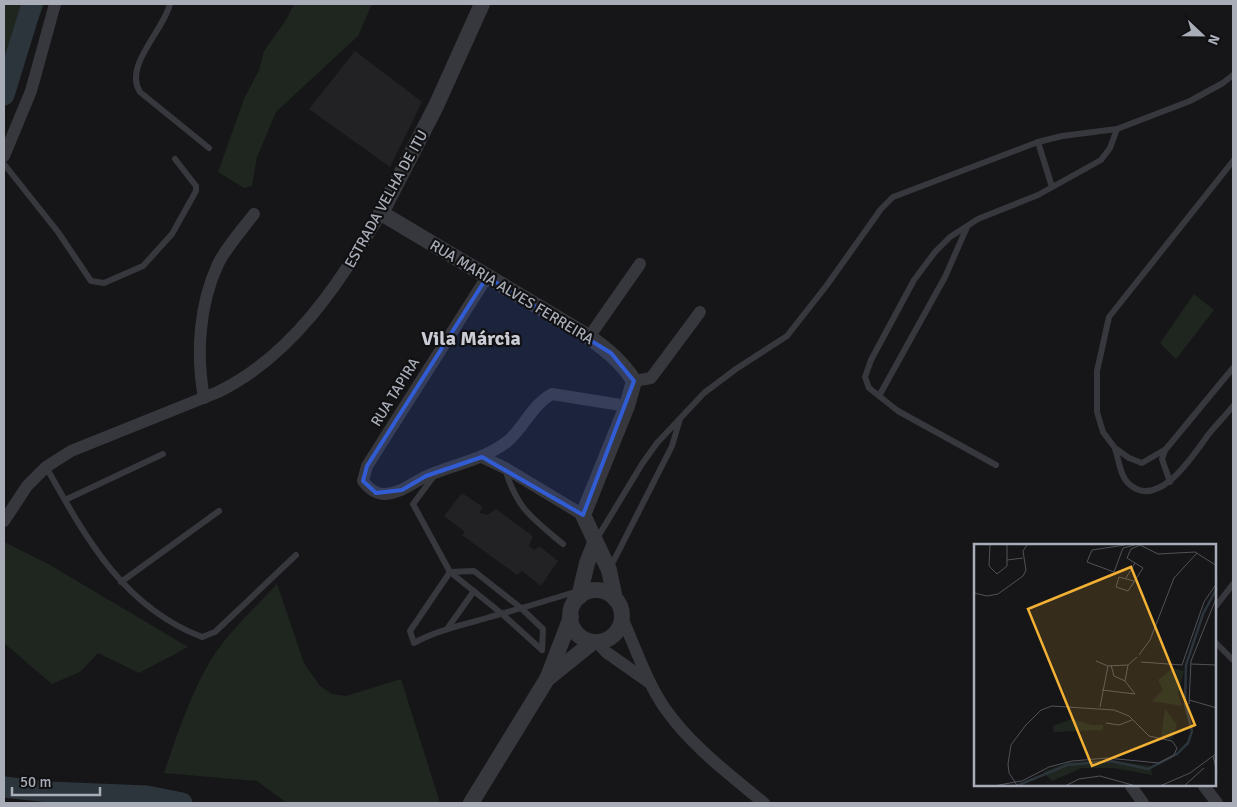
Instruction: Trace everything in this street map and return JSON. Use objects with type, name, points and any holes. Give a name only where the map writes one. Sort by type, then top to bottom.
[{"type":"street","points":[[4,156],[31,91],[55,4]]},
{"type":"street","name":"ESTRADA VELHA DE ITU","points":[[4,521],[27,486],[46,467],[71,451],[204,398],[236,383],[272,356],[298,330],[345,273],[381,213],[436,106],[482,4]]},
{"type":"street","name":"RUA MARIA ALVES FERREIRA","points":[[381,213],[589,337],[611,353],[624,366],[634,381]]},
{"type":"street","points":[[204,398],[199,371],[200,335],[206,296],[219,264],[254,214]]},
{"type":"street","points":[[589,337],[640,264]]},
{"type":"street","name":"RUA TAPIRA","points":[[436,473],[402,490],[384,494],[369,488],[363,481],[363,474],[487,277]]},
{"type":"street","points":[[583,515],[627,406],[634,381],[651,378],[700,312]]},
{"type":"street","points":[[436,473],[482,457],[508,440],[538,405],[552,394],[627,406]]},
{"type":"street","points":[[482,457],[505,468],[583,515],[594,543],[609,570],[615,599],[620,606],[623,620],[650,683],[664,707],[689,737],[764,803]]},
{"type":"street","points":[[594,543],[580,594],[571,610],[572,624],[580,636],[595,642],[650,683]]},
{"type":"street","points":[[580,594],[601,591],[615,599]]},
{"type":"street","points":[[471,803],[547,679],[571,617]]},
{"type":"street","points":[[547,679],[595,642],[612,636],[623,620]]},
{"type":"street","points":[[1133,787],[1143,803]]},
{"type":"street","points":[[1205,787],[1217,803]]},
{"type":"lane","points":[[170,4],[160,28],[146,46],[135,77],[135,84],[140,92],[209,148]]},
{"type":"lane","points":[[594,543],[642,464],[680,418],[704,393],[736,369],[787,336],[827,285],[881,209],[893,197],[909,189],[1038,142],[1062,136],[1117,129],[1190,101],[1223,83],[1233,75]]},
{"type":"lane","points":[[996,465],[898,411],[869,388],[865,377],[870,360],[914,280],[934,252],[950,237],[968,226],[1052,187],[1101,160],[1110,148],[1117,129]]},
{"type":"lane","points":[[1038,142],[1052,187]]},
{"type":"lane","points":[[4,164],[58,232],[91,282],[96,284],[104,283],[143,266],[172,234],[196,191],[196,186],[174,159]]},
{"type":"lane","points":[[1166,449],[1142,463],[1129,458],[1115,448],[1103,432],[1097,412],[1095,396],[1097,371],[1109,317],[1233,161]]},
{"type":"lane","points":[[879,396],[945,277],[968,226]]},
{"type":"lane","points":[[1170,482],[1162,459],[1166,449],[1233,368]]},
{"type":"lane","points":[[1115,448],[1122,473],[1129,484],[1149,491],[1170,482],[1233,406]]},
{"type":"lane","points":[[609,570],[672,446],[680,418]]},
{"type":"lane","points":[[65,500],[163,454]]},
{"type":"lane","points":[[46,467],[98,552],[121,582],[146,606],[177,627],[202,637],[215,632],[296,555]]},
{"type":"lane","points":[[505,468],[512,492],[523,510],[563,544]]},
{"type":"lane","points":[[436,473],[413,504],[450,572],[502,614],[542,650],[543,629],[521,608],[474,571],[450,572]]},
{"type":"lane","points":[[121,582],[219,511]]},
{"type":"lane","points":[[450,572],[410,631],[414,643],[430,634],[521,608],[580,594]]},
{"type":"lane","points":[[1217,605],[1233,584]]},
{"type":"lane","points":[[447,630],[474,591]]},
{"type":"lane","points":[[1217,644],[1233,660]]},
{"type":"highlighted area","points":[[487,277],[611,353],[634,381],[583,515],[482,457],[426,476],[402,490],[376,493],[363,481],[367,466]]},
{"type":"shaded area","points":[[4,4],[44,4],[4,109]]},
{"type":"shaded area","points":[[294,4],[372,4],[358,36],[276,112],[257,157],[252,186],[244,188],[218,172],[244,99],[259,70],[264,51],[286,20]]},
{"type":"shaded area","points":[[355,51],[422,102],[390,167],[309,109]]},
{"type":"shaded area","points":[[1194,294],[1214,310],[1176,359],[1160,343]]},
{"type":"shaded area","points":[[462,493],[483,507],[479,513],[487,515],[496,509],[533,536],[529,546],[535,550],[539,546],[558,561],[541,586],[522,571],[517,575],[462,535],[465,532],[444,516]]},
{"type":"shaded area","points":[[4,542],[50,565],[188,647],[139,673],[98,653],[80,672],[52,684],[4,643]]},
{"type":"shaded area","points":[[277,584],[304,663],[320,686],[332,694],[346,696],[401,679],[440,803],[287,803],[257,781],[164,773],[189,703],[209,663],[232,632]]},
{"type":"waterway","points":[[4,95],[32,4]]},
{"type":"waterway","points":[[4,787],[49,792],[147,796],[182,803]]},
{"type":"district","name":"Vila Márcia","points":[[471,338]]}]
